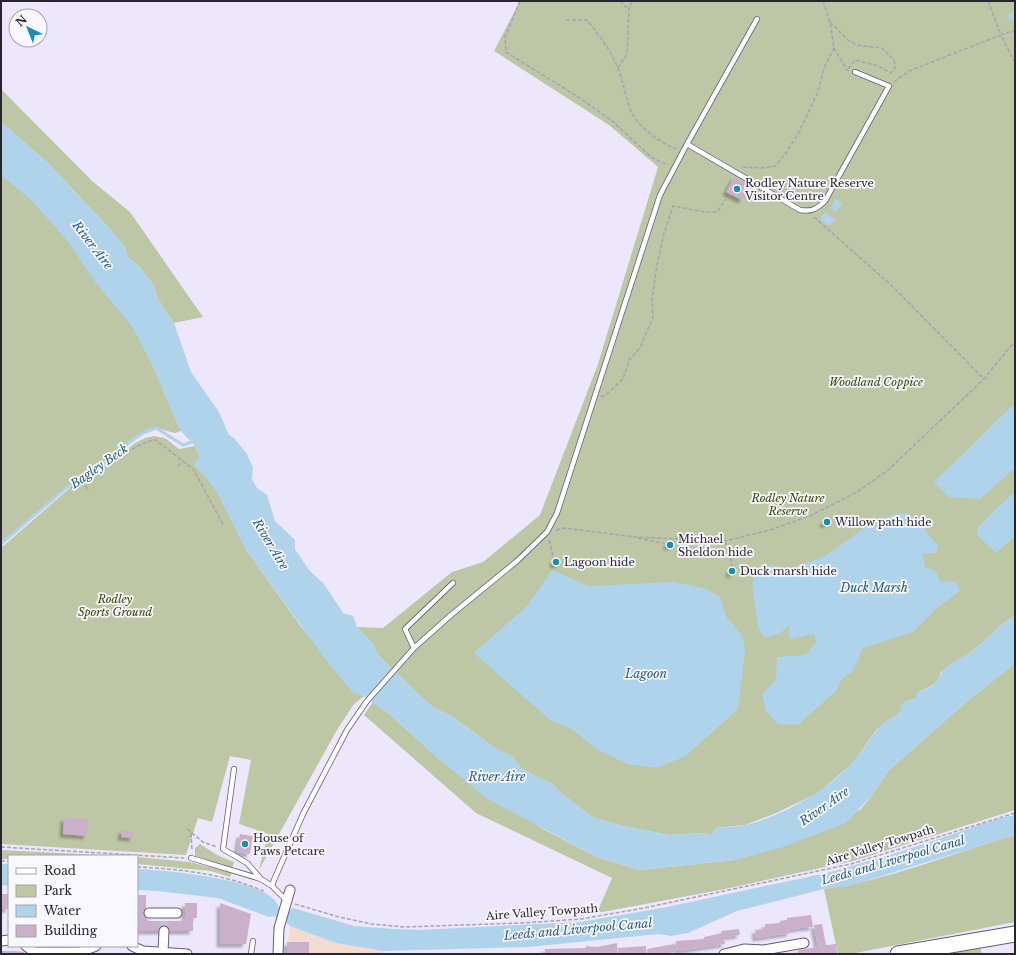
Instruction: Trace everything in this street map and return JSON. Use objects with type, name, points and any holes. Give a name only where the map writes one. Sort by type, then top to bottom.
[{"type":"main road","points":[[898,954],[1015,934]]},
{"type":"street","points":[[278,954],[279,928],[290,890]]},
{"type":"street","points":[[149,913],[164,917],[177,913]]},
{"type":"street","points":[[163,952],[164,931]]},
{"type":"street","points":[[724,954],[744,949],[764,950],[804,942]]},
{"type":"street","points":[[27,947],[34,952],[80,952],[93,947]]},
{"type":"street","points":[[134,947],[144,951],[187,954]]},
{"type":"lane","points":[[272,886],[303,814],[347,730],[367,701],[414,648],[517,561],[547,532],[557,513],[660,195],[757,19]]},
{"type":"lane","points":[[687,144],[800,210],[809,211],[817,208],[825,201],[889,86],[855,72]]},
{"type":"lane","points":[[414,648],[405,628],[453,583]]},
{"type":"lane","points":[[234,769],[223,849],[247,862],[261,879]]},
{"type":"lane","points":[[191,858],[261,879],[272,886],[285,904]]},
{"type":"lane","points":[[251,954],[253,941]]},
{"type":"path","points":[[520,1],[505,37],[506,52],[578,97],[611,120],[651,157],[675,169]]},
{"type":"path","points":[[620,1],[629,10]]},
{"type":"path","points":[[618,68],[627,54],[629,10],[632,1]]},
{"type":"path","points":[[823,1],[830,22],[834,48],[847,70],[855,72]]},
{"type":"path","points":[[988,1],[1001,36],[1015,63]]},
{"type":"path","points":[[566,20],[587,20],[606,44],[618,68],[633,114],[641,125],[662,142],[683,152]]},
{"type":"path","points":[[830,22],[848,40],[858,45],[882,48],[894,60],[895,68],[891,73],[878,66],[855,60],[847,70]]},
{"type":"path","points":[[889,86],[909,71],[1015,30]]},
{"type":"path","points":[[739,173],[744,167],[762,168],[775,166],[786,154],[799,132],[817,94],[825,66],[834,48]]},
{"type":"path","points":[[593,402],[608,393],[623,379],[629,360],[640,348],[653,317],[652,299],[657,265],[664,233],[673,206],[705,212],[717,212],[726,199]]},
{"type":"path","points":[[809,211],[892,286],[984,379]]},
{"type":"path","points":[[554,560],[547,532],[564,528],[635,537],[725,541],[770,530],[812,515],[856,492],[887,471],[984,379],[1015,341]]},
{"type":"path","points":[[71,488],[130,450],[152,440],[161,443],[193,469],[223,524]]},
{"type":"path","points":[[178,466],[183,460]]},
{"type":"path","points":[[82,481],[88,489]]},
{"type":"path","points":[[635,537],[667,544]]},
{"type":"path","points":[[725,541],[732,564],[731,569]]},
{"type":"path","name":"Aire Valley Towpath","points":[[285,904],[372,924],[404,927],[581,919],[644,908],[851,864],[1015,813]]},
{"type":"path","points":[[187,829],[203,842],[223,849]]},
{"type":"path","points":[[1,847],[191,858],[193,843],[191,833]]},
{"type":"path","points":[[138,867],[166,868],[208,873],[268,892]]},
{"type":"shaded area","points":[[290,926],[336,943],[383,951],[383,954],[287,954]]},
{"type":"green space","name":"Rodley Nature Reserve","points":[[520,1],[1015,1],[1015,616],[1003,624],[974,650],[941,672],[938,680],[930,687],[919,691],[915,699],[904,702],[902,711],[877,729],[854,762],[818,793],[774,814],[745,825],[715,828],[712,835],[703,833],[669,835],[623,826],[592,817],[561,793],[552,784],[521,768],[512,756],[498,750],[453,717],[431,706],[378,655],[373,644],[357,627],[383,628],[452,572],[483,562],[540,515],[598,364],[658,167],[609,125],[494,51]]},
{"type":"green space","points":[[1,89],[92,181],[130,212],[203,317],[174,323],[158,299],[154,286],[139,266],[128,257],[124,246],[111,230],[48,163],[1,122]]},
{"type":"green space","points":[[1,165],[57,213],[120,301],[152,364],[181,431],[175,433],[156,428],[143,433],[130,442],[116,456],[66,488],[1,544]]},
{"type":"green space","name":"Rodley Sports Ground","points":[[154,436],[165,438],[179,449],[195,446],[200,457],[194,465],[204,474],[218,493],[247,551],[302,628],[358,693],[364,696],[354,704],[337,730],[259,870],[268,834],[239,824],[251,760],[230,756],[212,822],[198,818],[186,855],[1,844],[1,548],[72,486],[118,457],[135,443],[145,438]]},
{"type":"green space","points":[[1015,663],[1015,810],[853,861],[720,890],[597,913],[612,878],[476,813],[364,715],[373,702],[389,714],[439,759],[543,829],[597,857],[640,870],[735,860],[860,810],[873,794],[888,771],[964,704]]},
{"type":"green space","points":[[1015,835],[1015,922],[850,954],[838,954],[824,889],[849,885],[897,873]]},
{"type":"green space","points":[[200,844],[217,855],[234,862],[232,868],[195,856],[195,848]]},
{"type":"green space","points":[[1,850],[99,855],[8,855],[8,859],[1,859]]},
{"type":"green space","points":[[138,857],[190,862],[232,873],[230,877],[211,871],[138,864]]},
{"type":"green space","points":[[979,944],[982,954],[951,954]]},
{"type":"water","points":[[1015,9],[1015,21],[1013,21],[1009,19],[1008,15]]},
{"type":"water","name":"River Aire","points":[[1,122],[48,163],[111,230],[124,246],[128,257],[139,266],[154,286],[158,299],[174,323],[191,372],[219,412],[229,435],[234,438],[247,454],[253,468],[252,479],[257,488],[267,495],[275,521],[295,540],[295,549],[309,570],[324,584],[343,613],[353,616],[357,627],[374,644],[378,655],[431,706],[453,717],[498,750],[512,756],[521,768],[552,784],[561,793],[592,817],[623,826],[669,835],[703,833],[712,835],[715,828],[742,826],[774,816],[803,801],[830,783],[856,759],[880,726],[902,711],[900,708],[904,702],[915,699],[918,691],[933,686],[945,668],[972,651],[1003,624],[1015,616],[1015,663],[964,704],[888,771],[873,794],[846,823],[783,847],[735,860],[640,870],[597,857],[486,798],[439,759],[389,714],[361,694],[354,694],[329,664],[247,551],[218,493],[194,465],[200,457],[195,446],[181,431],[152,364],[131,325],[96,283],[67,240],[31,200],[1,175]]},
{"type":"water","points":[[836,199],[842,203],[836,212],[830,208]]},
{"type":"water","points":[[825,213],[835,219],[830,226],[821,220],[821,216]]},
{"type":"water","points":[[1015,403],[1015,468],[980,499],[949,497],[934,482]]},
{"type":"water","points":[[1015,491],[1015,536],[996,553],[976,534],[979,526]]},
{"type":"water","name":"Duck Marsh","points":[[908,513],[923,526],[929,536],[938,545],[936,553],[923,554],[925,567],[936,571],[940,581],[956,582],[960,591],[937,608],[913,632],[863,648],[853,671],[842,679],[836,691],[798,725],[778,724],[766,711],[762,694],[776,680],[777,657],[806,655],[816,642],[814,634],[790,639],[788,634],[790,625],[779,634],[765,637],[758,628],[752,583],[757,571],[769,565],[789,569],[823,557],[868,525],[895,514]]},
{"type":"water","name":"Lagoon","points":[[552,570],[589,586],[673,582],[704,588],[720,597],[727,618],[743,636],[745,651],[738,709],[686,756],[657,768],[627,764],[596,749],[572,729],[550,720],[474,653],[527,606]]},
{"type":"water","name":"Leeds and Liverpool Canal","points":[[1015,815],[1015,835],[849,886],[824,889],[737,911],[688,933],[671,936],[659,934],[528,947],[383,951],[336,943],[290,926],[285,921],[273,916],[269,917],[218,898],[138,890],[138,869],[169,871],[239,883],[258,890],[273,898],[279,908],[288,912],[293,908],[354,926],[419,930],[581,922],[667,907],[831,872],[909,849],[997,819]]},
{"type":"water","points":[[1,864],[8,864],[8,886],[1,885]]},
{"type":"building","name":"Rodley Nature Reserve Visitor Centre","points":[[734,177],[748,187],[742,200],[726,192]]},
{"type":"building","name":"Willow path hide","points":[[830,519],[831,522],[824,525],[823,521]]},
{"type":"building","name":"Michael Sheldon hide","points":[[667,542],[673,543],[673,547],[667,546]]},
{"type":"building","name":"Lagoon hide","points":[[559,559],[560,564],[554,565],[553,560]]},
{"type":"building","name":"Duck marsh hide","points":[[734,564],[737,567],[732,575],[729,573]]},
{"type":"building","points":[[64,818],[88,819],[87,836],[63,834]]},
{"type":"building","points":[[122,830],[133,831],[133,838],[121,837]]},
{"type":"building","name":"House of Paws Petcare","points":[[240,834],[253,836],[250,854],[237,852]]},
{"type":"building","points":[[1,894],[8,894],[8,909],[1,909]]},
{"type":"building","points":[[138,895],[146,895],[146,918],[149,921],[182,921],[185,918],[185,903],[197,903],[197,918],[193,918],[193,931],[138,931]]},
{"type":"building","points":[[220,903],[251,914],[246,944],[220,944]]},
{"type":"building","points":[[811,915],[813,927],[790,930],[790,933],[756,938],[755,930],[765,929],[765,924],[780,923],[780,921],[787,920],[787,918]]},
{"type":"building","points":[[822,924],[826,945],[836,944],[837,953],[798,954],[798,950],[818,947],[814,925]]},
{"type":"building","points":[[739,929],[740,935],[724,937],[725,944],[677,951],[676,941],[704,939],[704,937],[722,933],[721,931]]},
{"type":"building","points":[[287,942],[309,942],[309,954],[287,954]]},
{"type":"building","points":[[617,943],[618,954],[545,954],[545,949],[586,948],[586,946],[597,947]]},
{"type":"building","points":[[674,944],[676,952],[648,954],[647,949]]},
{"type":"building","points":[[646,946],[646,954],[619,954],[618,948]]},
{"type":"building","points":[[1,951],[24,952],[24,954],[1,954]]},
{"type":"waterway","name":"Bagley Beck","points":[[1,544],[66,488],[116,456],[130,442],[143,433],[156,428],[183,445],[195,441]]},
{"type":"tunnel","points":[[164,921],[164,931]]},
{"type":"place","name":"Rodley Nature Reserve Visitor Centre","points":[[737,189]]},
{"type":"place","name":"Willow path hide","points":[[827,522]]},
{"type":"place","name":"Michael Sheldon hide","points":[[670,545]]},
{"type":"place","name":"Lagoon hide","points":[[556,562]]},
{"type":"place","name":"Duck marsh hide","points":[[732,571]]},
{"type":"place","name":"House of Paws Petcare","points":[[245,844]]},
{"type":"park label","name":"Woodland Coppice","points":[[876,382]]}]
